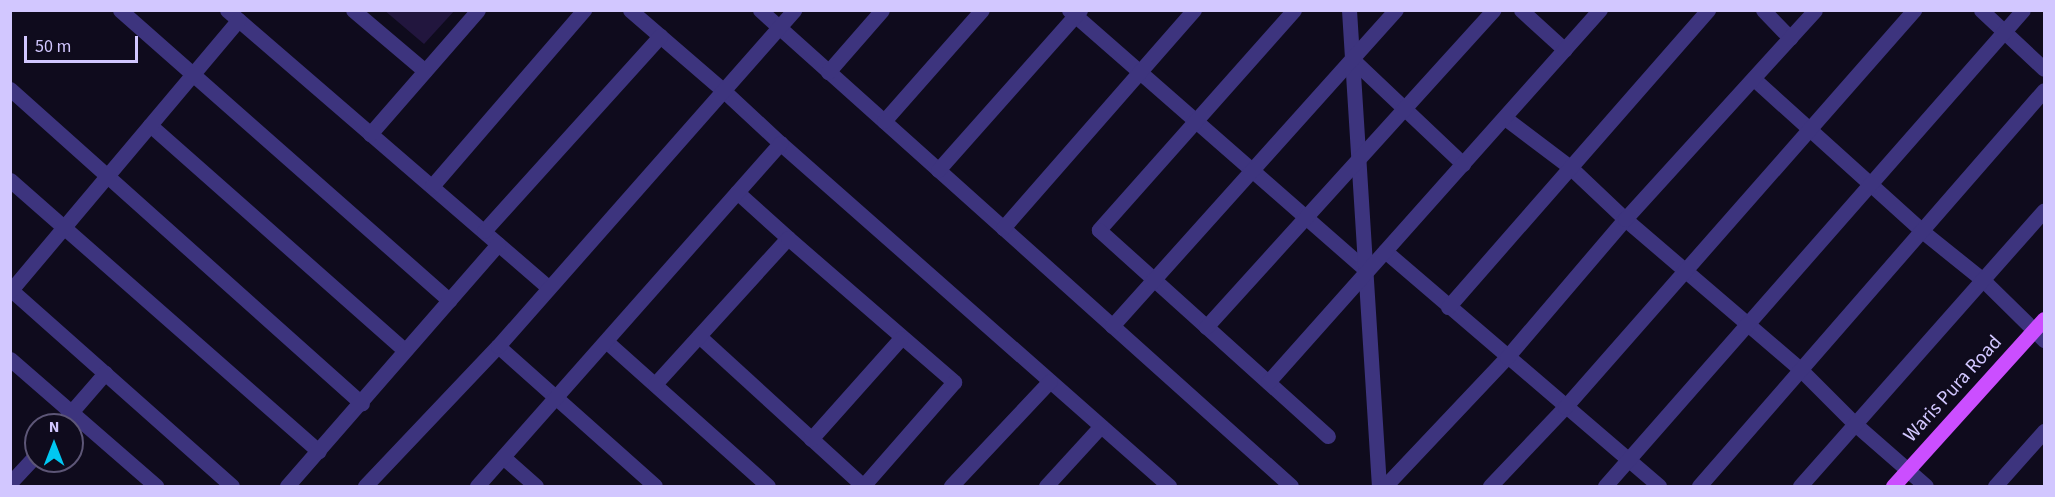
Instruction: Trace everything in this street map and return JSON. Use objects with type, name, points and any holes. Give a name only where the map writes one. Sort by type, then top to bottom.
[{"type":"main road","name":"Waris Pura Road","points":[[1893,486],[2041,330]]},
{"type":"street","points":[[120,10],[449,300]]},
{"type":"street","points":[[352,10],[425,71]]},
{"type":"street","points":[[370,134],[478,10]]},
{"type":"street","points":[[432,186],[584,10]]},
{"type":"street","points":[[630,10],[1169,486]]},
{"type":"street","points":[[760,10],[1291,486]]},
{"type":"street","points":[[365,486],[498,346],[794,10]]},
{"type":"street","points":[[828,72],[882,10]]},
{"type":"street","points":[[884,121],[982,10]]},
{"type":"street","points":[[1003,228],[1194,10]]},
{"type":"street","points":[[1294,10],[1099,230],[1328,436]]},
{"type":"street","points":[[1112,326],[1396,10]]},
{"type":"street","points":[[1206,327],[1493,10]]},
{"type":"street","points":[[1521,10],[1565,50]]},
{"type":"street","points":[[1268,382],[1600,10]]},
{"type":"street","points":[[1448,308],[1708,10]]},
{"type":"street","points":[[1763,10],[1790,38]]},
{"type":"street","points":[[1384,486],[1507,357],[1625,219],[1815,10]]},
{"type":"street","points":[[1490,486],[1564,406],[1914,10]]},
{"type":"street","points":[[1981,10],[2044,69]]},
{"type":"street","points":[[1605,486],[2023,10]]},
{"type":"street","points":[[1349,11],[1379,486]]},
{"type":"street","points":[[938,170],[1075,12],[1365,271]]},
{"type":"street","points":[[232,486],[11,290],[193,74],[233,15],[549,288]]},
{"type":"street","points":[[484,231],[660,36]]},
{"type":"street","points":[[1352,59],[1463,164]]},
{"type":"street","points":[[1754,79],[1922,231],[2041,330]]},
{"type":"street","points":[[10,89],[362,404]]},
{"type":"street","points":[[1699,486],[2044,90]]},
{"type":"street","points":[[1505,118],[1571,168],[1625,219],[1801,370],[1855,424],[1926,486]]},
{"type":"street","points":[[150,125],[404,350]]},
{"type":"street","points":[[477,486],[607,342],[780,143]]},
{"type":"street","points":[[10,180],[319,451]]},
{"type":"street","points":[[699,336],[863,486],[954,382],[901,338],[737,192]]},
{"type":"street","points":[[1800,486],[2044,210]]},
{"type":"street","points":[[655,384],[788,238]]},
{"type":"street","points":[[287,486],[362,404],[404,350],[498,244]]},
{"type":"street","points":[[1385,251],[1448,308],[1659,486]]},
{"type":"street","points":[[811,438],[901,338]]},
{"type":"street","points":[[607,342],[768,486]]},
{"type":"street","points":[[498,346],[655,486]]},
{"type":"street","points":[[10,359],[156,486]]},
{"type":"street","points":[[71,411],[105,373]]},
{"type":"street","points":[[951,486],[1050,381]]},
{"type":"street","points":[[1046,486],[1101,426]]},
{"type":"street","points":[[1995,486],[2044,431]]},
{"type":"street","points":[[503,457],[536,486]]},
{"type":"street","points":[[11,485],[24,469]]},
{"type":"building","points":[[384,10],[455,10],[424,44]]}]
